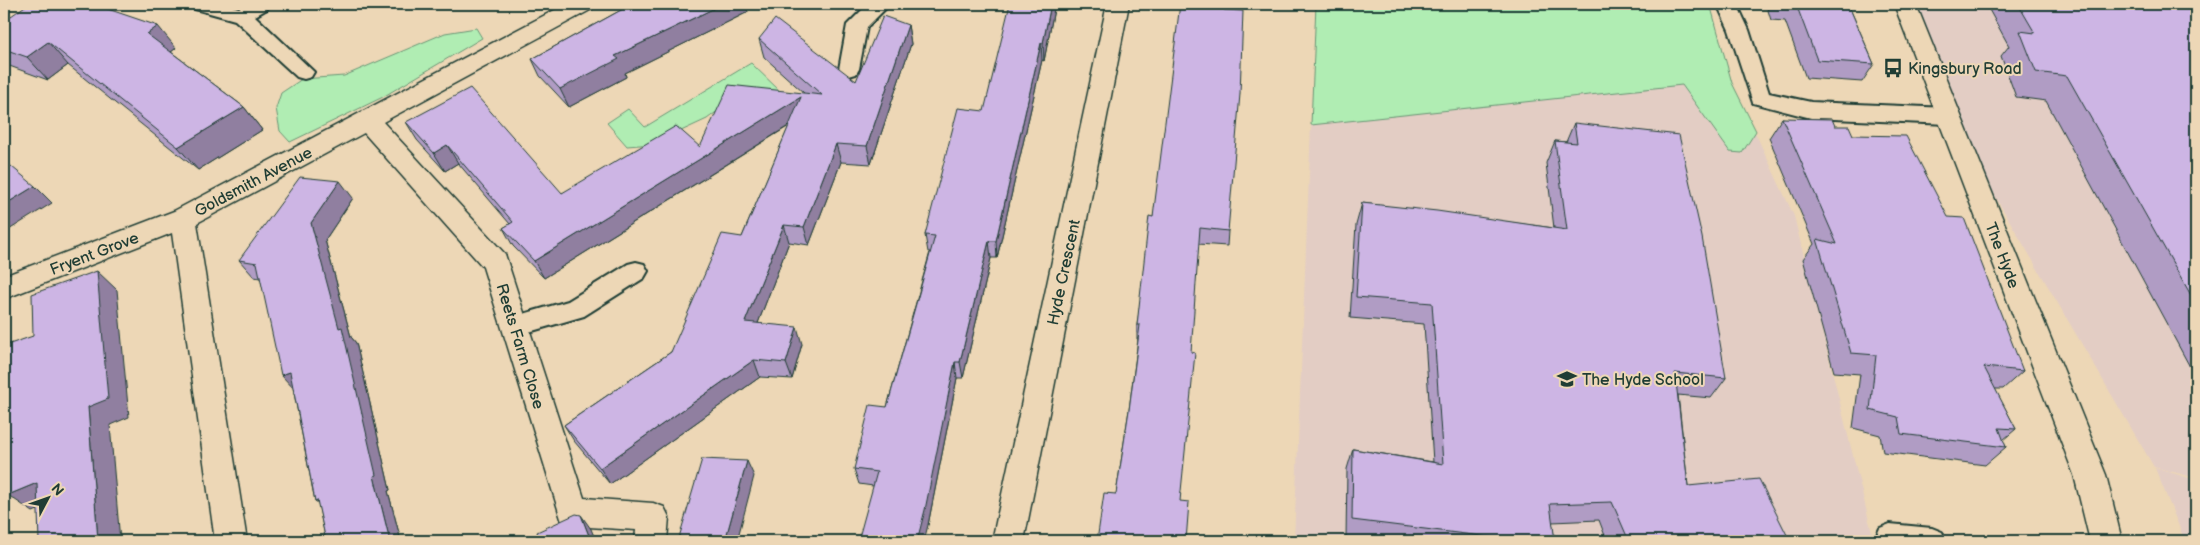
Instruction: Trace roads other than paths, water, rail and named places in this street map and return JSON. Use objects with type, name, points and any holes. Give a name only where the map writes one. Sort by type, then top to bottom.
[{"type":"street","name":"Goldsmith Avenue","points":[[232,541],[183,218],[368,121],[584,4]]},
{"type":"street","name":"Hyde Crescent","points":[[1008,541],[1118,4]]},
{"type":"street","name":"The Hyde","points":[[1905,4],[2090,475],[2106,541]]},
{"type":"street","name":"Reets Farm Close","points":[[368,121],[495,262],[573,512],[653,517],[651,541]]},
{"type":"street","name":"Fryent Grove","points":[[4,288],[183,218]]},
{"type":"street","name":"The Hyde","points":[[2099,508],[2124,541]]},
{"type":"lane","points":[[202,4],[242,16],[304,72]]},
{"type":"lane","points":[[242,16],[260,4]]},
{"type":"lane","points":[[849,69],[857,24],[880,4]]},
{"type":"lane","points":[[1727,4],[1739,30],[1760,98],[1811,110],[1948,116]]},
{"type":"lane","points":[[515,326],[575,309],[636,271]]},
{"type":"lane","points":[[1890,537],[1932,541]]},
{"type":"place","name":"Kingsbury Road","points":[[1893,68]]},
{"type":"place","name":"The Hyde School","points":[[1567,379]]}]
